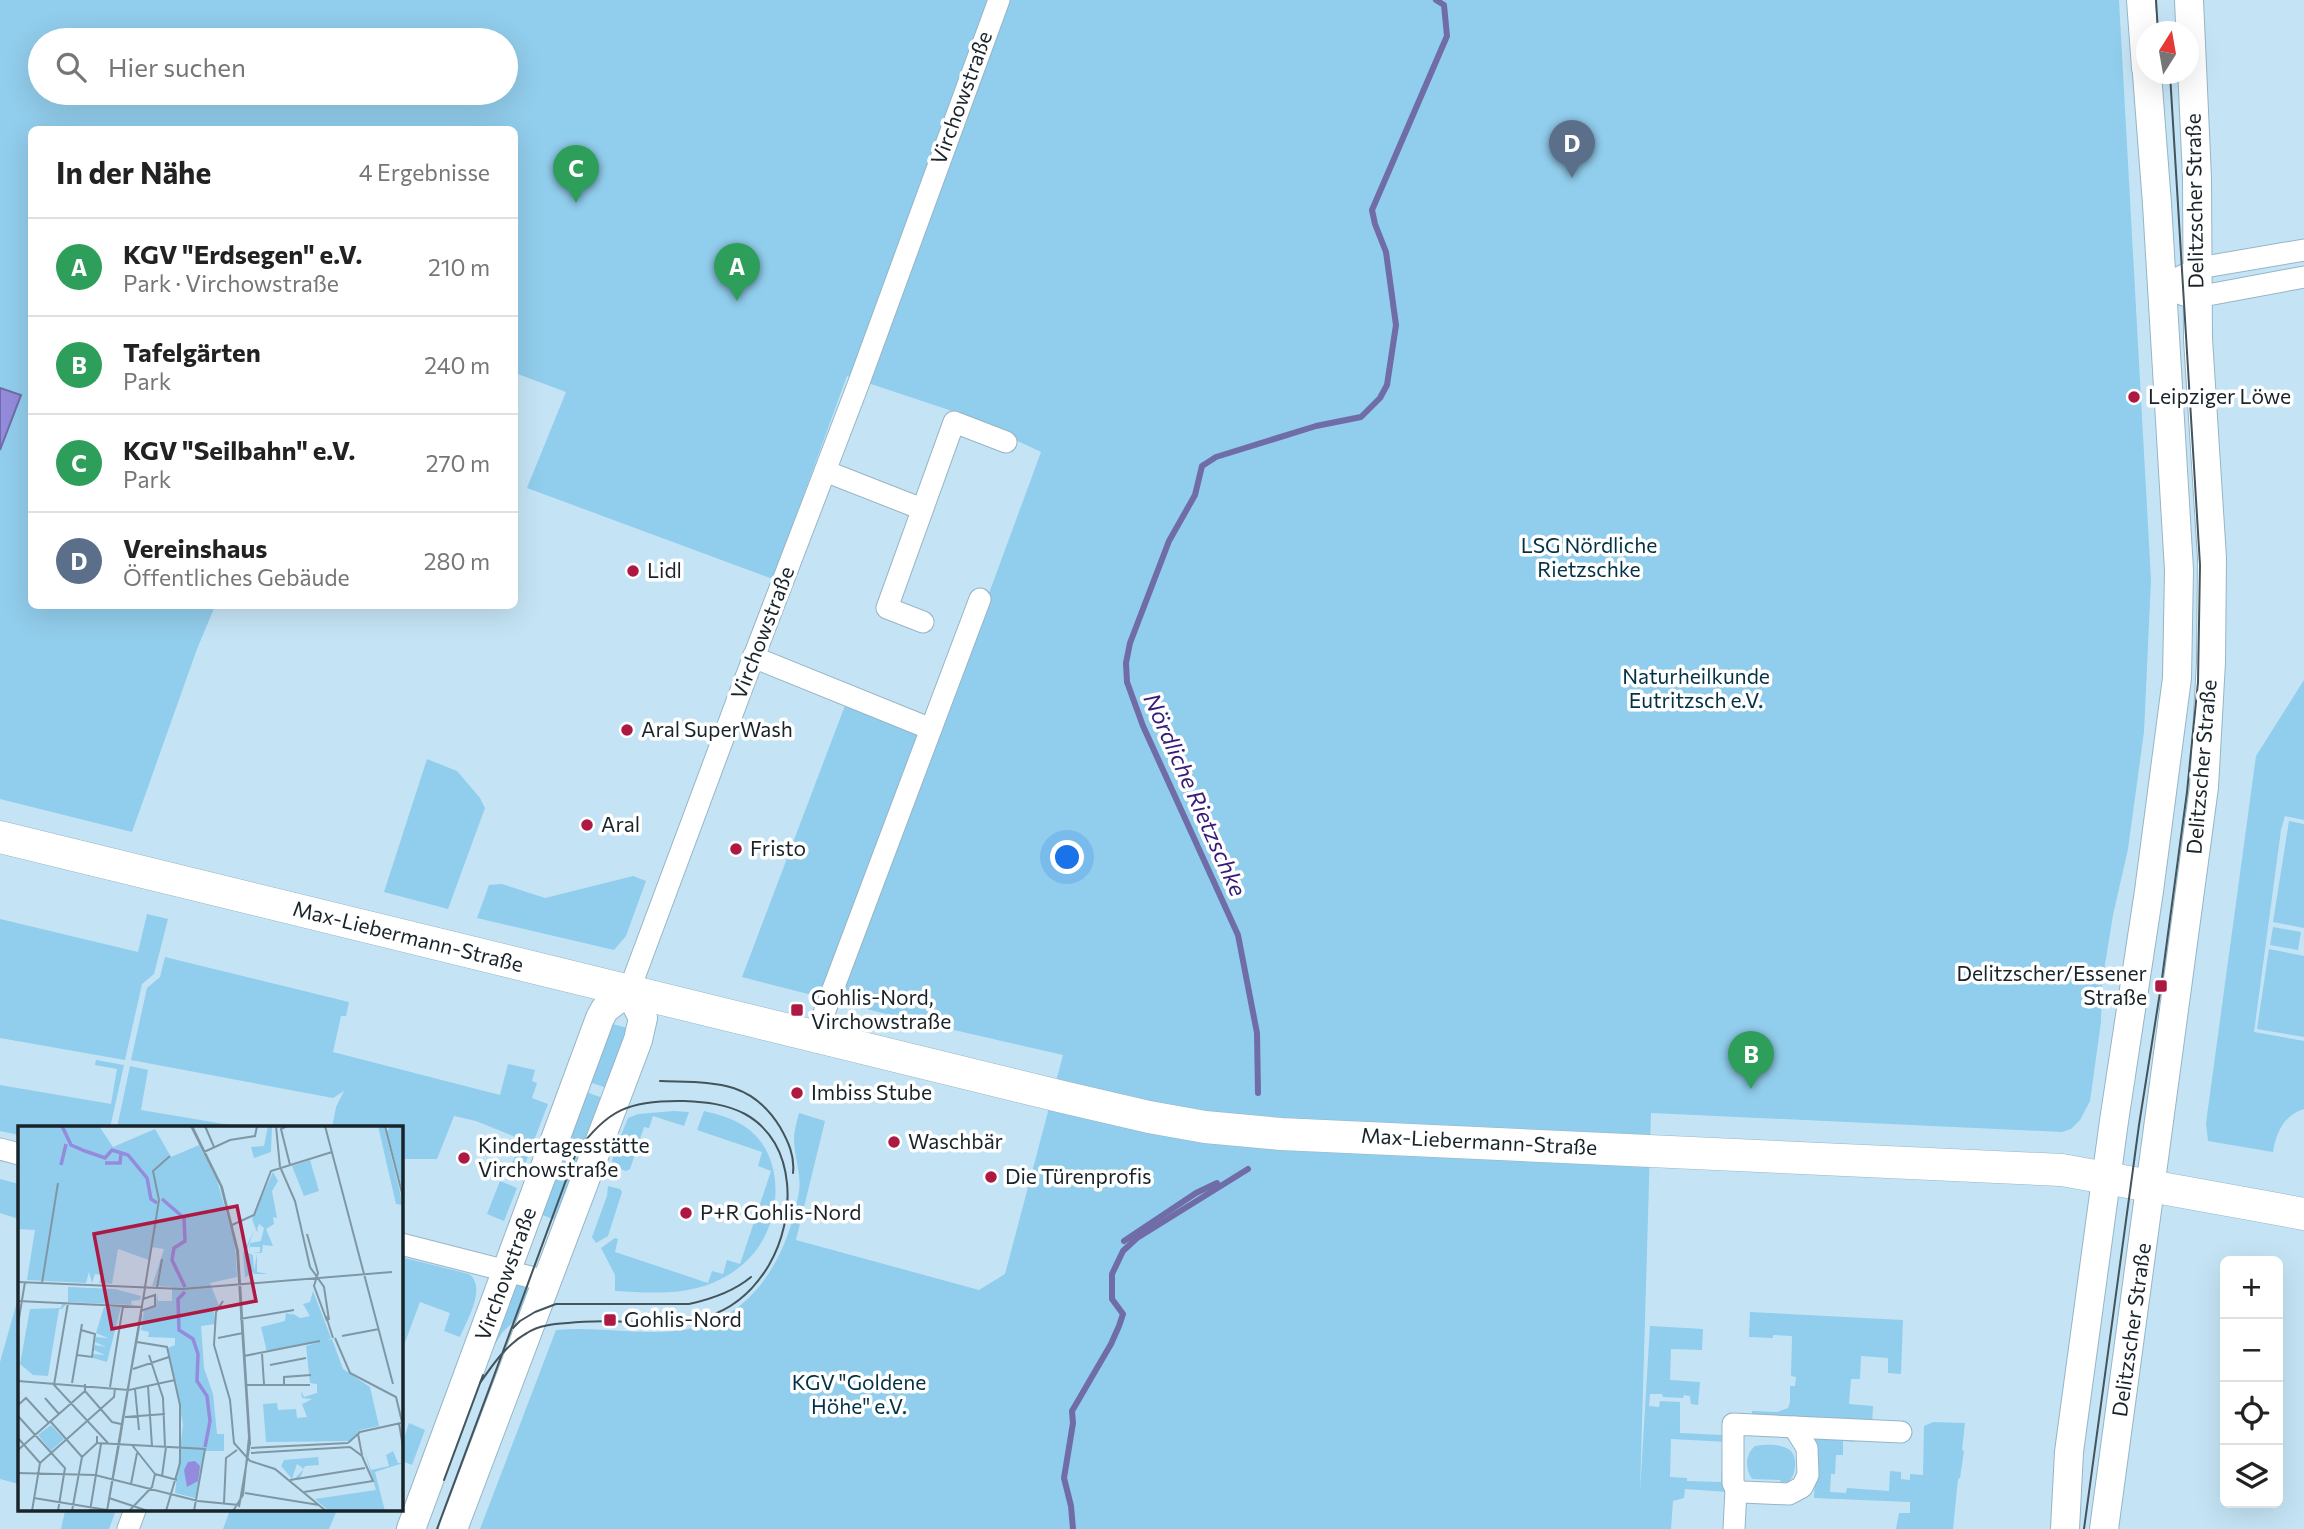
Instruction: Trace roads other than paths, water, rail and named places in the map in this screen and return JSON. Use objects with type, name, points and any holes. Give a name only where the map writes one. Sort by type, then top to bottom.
[{"type":"main road","points":[[2141,0],[2143,21]]},
{"type":"main road","name":"Delitzscher Straße","points":[[2104,1529],[2204,787],[2211,662],[2212,558],[2197,297],[2197,178],[2189,0]]},
{"type":"main road","name":"Delitzscher Straße","points":[[2065,1529],[2069,1452],[2177,678],[2179,570],[2148,84]]},
{"type":"main road","name":"Max-Liebermann-Straße","points":[[0,837],[815,1037],[1149,1117],[1205,1127],[1281,1134],[2071,1171],[2304,1214]]},
{"type":"main road","name":"Virchowstraße","points":[[411,1529],[600,1018],[605,1009],[629,991],[643,1018],[642,1027],[453,1529]]},
{"type":"street","name":"Virchowstraße","points":[[629,991],[999,0]]},
{"type":"street","points":[[2161,286],[2199,268],[2304,250]]},
{"type":"street","points":[[2161,286],[2197,297],[2304,278]]},
{"type":"street","points":[[923,621],[887,608],[954,422],[1006,442]]},
{"type":"street","points":[[825,471],[922,509]]},
{"type":"street","points":[[815,1037],[980,599]]},
{"type":"street","points":[[754,657],[931,729]]},
{"type":"street","points":[[0,1149],[18,1154]]},
{"type":"street","points":[[402,1244],[547,1281]]},
{"type":"street","points":[[1794,1427],[1807,1448],[1808,1475],[1802,1487],[1790,1494],[1742,1492],[1736,1489],[1732,1483],[1733,1424],[1901,1432]]},
{"type":"street","points":[[1734,1529],[1736,1489]]},
{"type":"street","points":[[128,1529],[134,1512]]},
{"type":"waterway","name":"Nördliche Rietzschke","points":[[1258,1093],[1257,1033],[1238,935],[1143,726],[1127,682],[1126,663],[1130,643],[1169,541],[1195,495],[1202,466],[1216,457],[1316,426],[1361,417],[1380,398],[1387,385],[1396,325],[1386,252],[1372,210],[1447,36],[1444,5],[1436,0]]},
{"type":"waterway","name":"Nördliche Rietzschke","points":[[1073,1529],[1064,1478],[1073,1423],[1072,1411],[1111,1344],[1123,1314],[1112,1299],[1112,1274],[1123,1251],[1137,1238],[1248,1169]]},
{"type":"waterway","name":"Nördliche Rietzschke","points":[[1124,1241],[1196,1193],[1217,1183]]},
{"type":"tram line","points":[[2156,0],[2157,21]]},
{"type":"tram line","points":[[2084,1529],[2139,1125],[2161,986],[2187,792],[2198,682],[2200,565],[2171,84]]},
{"type":"tram line","points":[[660,1081],[728,1086],[756,1099],[768,1111],[786,1138],[792,1155],[793,1173]]},
{"type":"tram line","points":[[437,1529],[490,1388],[507,1341],[524,1294],[576,1153],[587,1138],[598,1126],[621,1110],[634,1105],[665,1101],[723,1106],[745,1114],[762,1127],[775,1143],[783,1162],[787,1205],[778,1246],[769,1265],[749,1291],[727,1308],[703,1318],[678,1322],[596,1321],[536,1328],[507,1349],[501,1355],[495,1362],[480,1383]]},
{"type":"tram line","points":[[513,1328],[535,1312],[556,1304],[689,1304],[722,1294],[751,1277]]},
{"type":"tram line","points":[[444,1480],[483,1375]]},
{"type":"place","name":"Vereinshaus","points":[[1572,178]]},
{"type":"place","name":"KGV \"Seilbahn\" e.V.","points":[[576,203]]},
{"type":"place","name":"KGV \"Erdsegen\" e.V.","points":[[737,301]]},
{"type":"place","name":"Leipziger Löwe","points":[[2134,397]]},
{"type":"place","name":"Lidl","points":[[633,571]]},
{"type":"place","name":"Aral SuperWash","points":[[627,730]]},
{"type":"place","name":"Aral","points":[[587,825]]},
{"type":"place","name":"Fristo","points":[[736,849]]},
{"type":"place","name":"Delitzscher/Essener Straße","points":[[2161,986]]},
{"type":"place","name":"Gohlis-Nord, Virchowstraße","points":[[797,1010]]},
{"type":"place","name":"Tafelgärten","points":[[1751,1089]]},
{"type":"place","name":"Imbiss Stube","points":[[797,1093]]},
{"type":"place","name":"Waschbär","points":[[894,1142]]},
{"type":"place","name":"Kindertagesstätte Virchowstraße","points":[[464,1158]]},
{"type":"place","name":"Die Türenprofis","points":[[991,1177]]},
{"type":"place","name":"P+R Gohlis-Nord","points":[[686,1213]]},
{"type":"place","name":"Gohlis-Nord","points":[[610,1320]]},
{"type":"park label","name":"LSG Nördliche Rietzschke","points":[[1589,558]]},
{"type":"park label","name":"Naturheilkunde Eutritzsch e.V.","points":[[1696,689]]},
{"type":"park label","name":"KGV \"Goldene Höhe\" e.V.","points":[[859,1395]]}]
